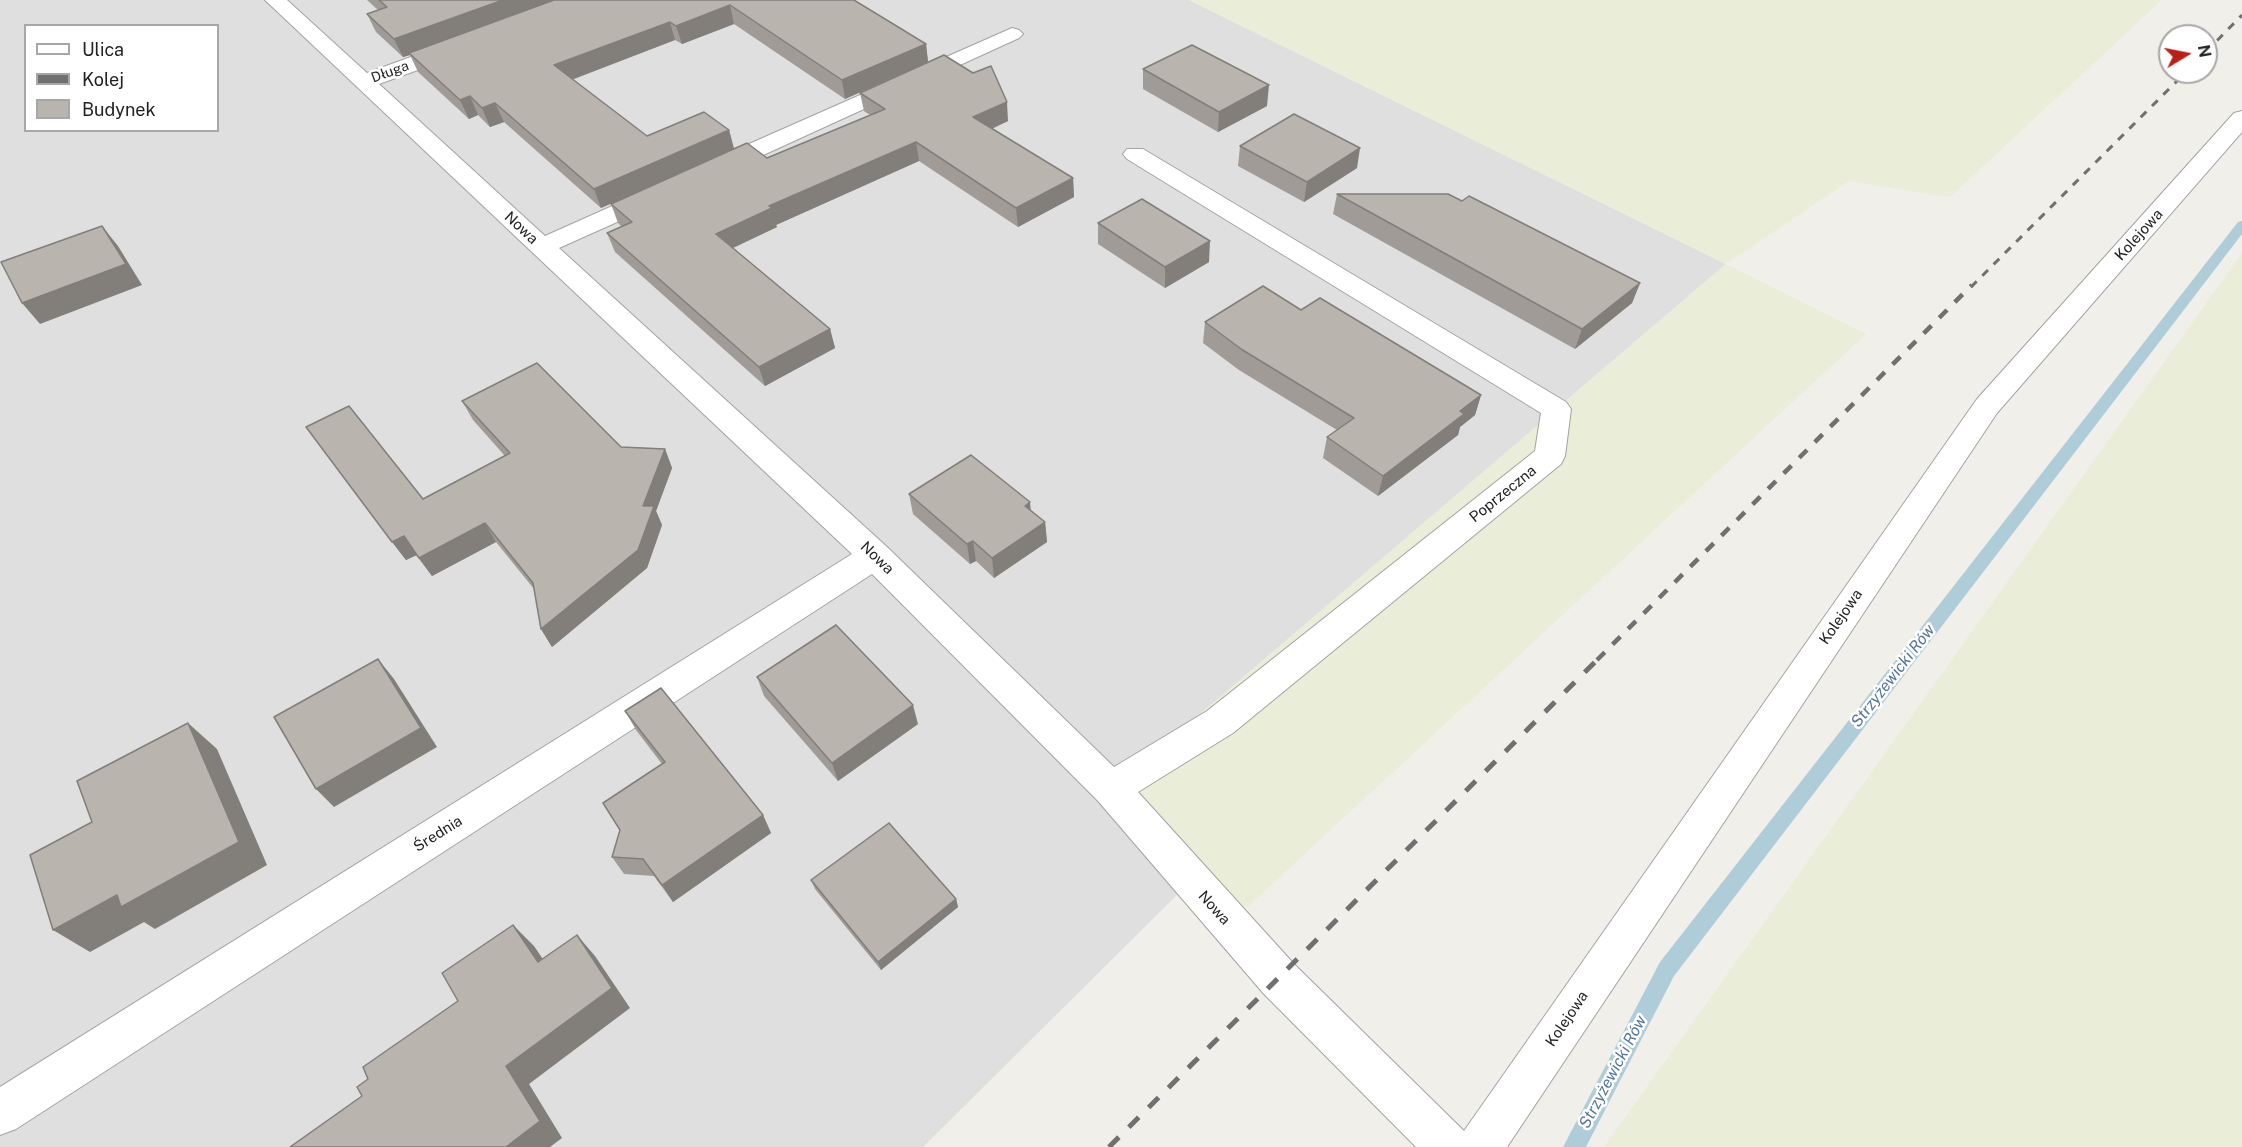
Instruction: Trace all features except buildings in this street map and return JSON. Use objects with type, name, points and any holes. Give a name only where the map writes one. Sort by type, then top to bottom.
[{"type":"street","name":"Nowa","points":[[275,0],[875,556],[1112,789],[1279,979],[1448,1147]]},
{"type":"street","points":[[541,247],[1011,34]]},
{"type":"street","name":"Długa","points":[[363,82],[474,41]]},
{"type":"street","name":"Kolejowa","points":[[1480,1147],[1987,406],[2242,118]]},
{"type":"street","name":"Poprzeczna","points":[[1112,789],[1220,722],[1550,456],[1556,409],[1135,154]]},
{"type":"street","name":"Średnia","points":[[0,1113],[875,556]]},
{"type":"shaded area","points":[[0,0],[1189,0],[1726,264],[1556,409],[1191,881],[923,1147],[0,1147]]},
{"type":"green space","points":[[1189,0],[2162,0],[1950,197],[1849,181],[1726,264]]},
{"type":"green space","points":[[2242,253],[2242,1147],[1604,1147]]},
{"type":"green space","points":[[1726,264],[1866,334],[1229,924],[1112,789]]},
{"type":"waterway","name":"Strzyżewicki Rów","points":[[1574,1147],[1667,969],[2242,225]]},
{"type":"railway","points":[[2218,40],[2242,15]]},
{"type":"railway","points":[[1971,287],[2174,84]]},
{"type":"railway","points":[[1598,659],[1972,285]]},
{"type":"railway","points":[[1109,1147],[1598,659]]}]
